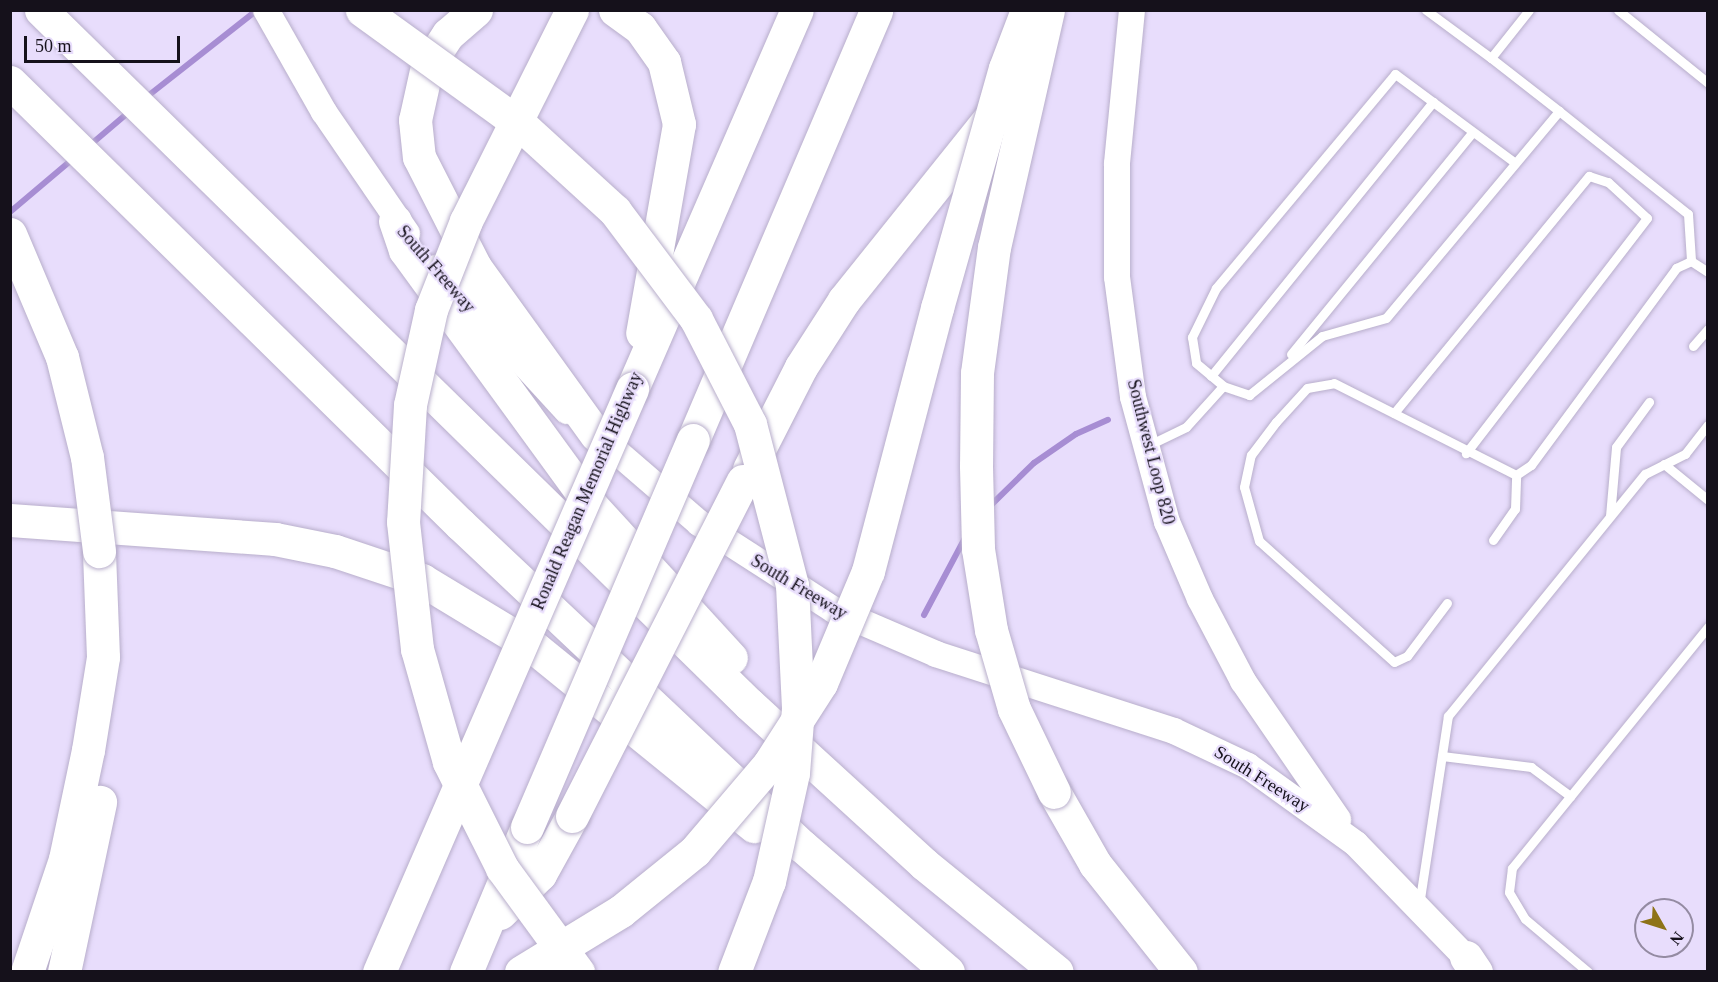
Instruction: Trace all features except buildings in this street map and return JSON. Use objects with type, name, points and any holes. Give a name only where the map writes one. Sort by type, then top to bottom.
[{"type":"highway","points":[[362,10],[522,126],[615,211],[696,318],[750,424],[792,585],[798,708],[793,773],[775,854],[734,972]]},
{"type":"highway","points":[[476,10],[448,34],[427,66],[415,120],[419,157],[475,267],[596,435]]},
{"type":"highway","points":[[572,10],[466,221],[431,310],[410,405],[403,534],[417,649],[450,762],[502,868],[578,972]]},
{"type":"highway","points":[[615,10],[640,28],[664,62],[679,124],[632,389]]},
{"type":"highway","name":"Ronald Reagan Memorial Highway","points":[[379,972],[797,10]]},
{"type":"highway","points":[[466,972],[876,10]]},
{"type":"highway","points":[[521,972],[621,912],[695,851],[763,772],[821,682],[868,571],[943,285],[1005,68],[1027,10]]},
{"type":"highway","points":[[1048,10],[994,247],[977,373],[978,549],[991,630],[1014,709],[1054,792],[1095,864],[1181,972]]},
{"type":"highway","points":[[485,926],[540,874],[801,367],[844,300],[1008,95],[1060,10]]},
{"type":"highway","points":[[47,16],[235,204],[748,704],[924,864],[1057,972]]},
{"type":"highway","points":[[10,82],[181,253],[802,846],[948,972]]},
{"type":"highway","points":[[395,221],[405,250],[591,505],[733,660],[748,704]]},
{"type":"highway","points":[[10,234],[52,328],[87,457],[102,578],[102,657],[108,720],[103,785],[64,972]]},
{"type":"highway","points":[[10,520],[275,539],[334,551],[414,577],[536,649],[750,824],[802,846]]},
{"type":"highway","points":[[27,972],[76,817],[102,657]]},
{"type":"main road","name":"South Freeway","points":[[266,10],[324,112],[395,221],[534,380],[699,523],[834,610],[897,640],[1214,747],[1274,783],[1356,844],[1419,907],[1474,967]]},
{"type":"main road","name":"Southwest Loop 820","points":[[1132,10],[1117,164],[1117,277],[1133,397],[1146,446],[1167,522],[1200,599],[1249,690],[1356,844]]},
{"type":"lane","points":[[1426,10],[1491,58],[1688,214],[1691,261]]},
{"type":"lane","points":[[1491,58],[1529,10]]},
{"type":"lane","points":[[1618,10],[1707,83]]},
{"type":"lane","points":[[1514,162],[1395,74],[1198,315],[1192,337],[1196,363],[1223,386],[1250,394],[1283,364],[1322,336],[1386,318],[1558,111]]},
{"type":"lane","points":[[1211,376],[1433,102]]},
{"type":"lane","points":[[1283,364],[1473,133]]},
{"type":"lane","points":[[1394,413],[1589,176],[1608,182],[1647,218],[1466,453]]},
{"type":"lane","points":[[1691,261],[1707,272]]},
{"type":"lane","points":[[1516,475],[1531,465],[1640,312],[1676,268],[1691,261]]},
{"type":"lane","points":[[1693,346],[1707,329]]},
{"type":"lane","points":[[1447,603],[1407,656],[1394,662],[1259,541],[1244,488],[1251,455],[1307,388],[1334,383],[1466,453],[1516,475]]},
{"type":"lane","points":[[1146,446],[1186,427],[1223,386]]},
{"type":"lane","points":[[1610,516],[1616,447],[1649,402]]},
{"type":"lane","points":[[1419,907],[1448,716],[1645,474],[1685,454],[1707,425]]},
{"type":"lane","points":[[1664,464],[1707,500]]},
{"type":"lane","points":[[1493,540],[1515,509],[1516,475]]},
{"type":"lane","points":[[1588,972],[1525,919],[1509,892],[1512,868],[1707,627]]},
{"type":"lane","points":[[1442,756],[1531,767],[1570,796]]},
{"type":"waterway","points":[[144,99],[257,10]]},
{"type":"waterway","points":[[89,146],[129,112]]},
{"type":"waterway","points":[[10,212],[74,158]]},
{"type":"waterway","points":[[989,507],[1034,463],[1076,434],[1108,420]]},
{"type":"waterway","points":[[924,615],[966,536]]}]
